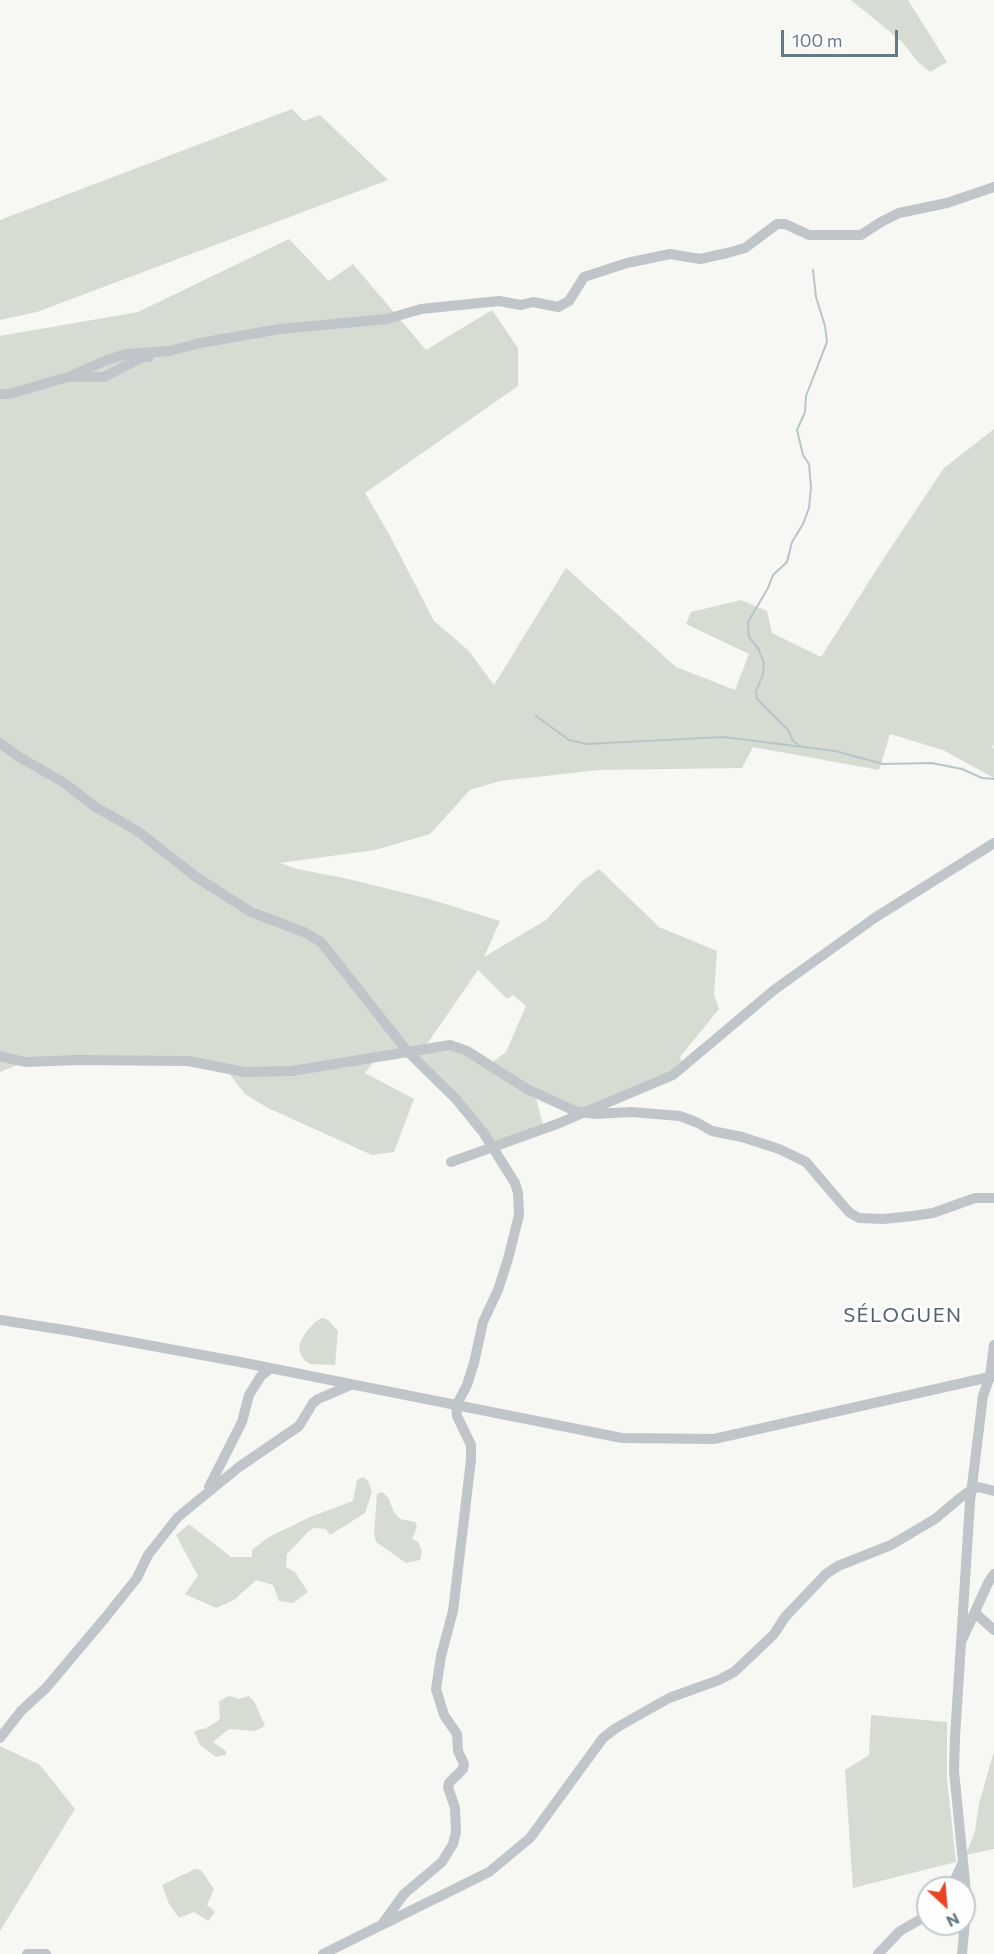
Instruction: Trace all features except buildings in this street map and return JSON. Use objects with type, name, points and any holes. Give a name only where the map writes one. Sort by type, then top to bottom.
[{"type":"street","points":[[0,394],[9,394],[68,377],[105,377],[146,356],[163,358],[187,346],[280,329],[387,319],[421,309],[463,304],[499,302],[521,305],[533,302],[558,307],[569,301],[584,277],[627,263],[670,254],[700,259],[727,254],[745,248],[777,224],[785,224],[808,235],[861,235],[899,213],[947,203],[994,187]]},
{"type":"street","points":[[0,743],[19,757],[63,782],[94,806],[139,832],[196,877],[251,912],[304,932],[321,942],[407,1051],[456,1099],[493,1148],[515,1183],[519,1215],[498,1290],[483,1322],[467,1385],[456,1406],[457,1416],[471,1446],[471,1460],[453,1611],[441,1656],[436,1689],[444,1715],[457,1734],[458,1751],[464,1764],[463,1769],[448,1787],[455,1808],[456,1832],[453,1844],[442,1862],[404,1894],[383,1923]]},
{"type":"street","points":[[451,1162],[493,1148],[673,1075],[774,990],[876,917],[994,843]]},
{"type":"street","points":[[0,1056],[25,1062],[188,1061],[245,1072],[292,1071],[450,1045],[467,1051],[527,1089],[570,1109],[595,1114],[631,1112],[680,1116],[712,1131],[742,1137],[779,1149],[806,1162],[848,1210],[859,1218],[883,1219],[913,1216],[933,1213],[975,1198],[994,1198]]},
{"type":"street","points":[[0,1320],[91,1334],[271,1368],[622,1438],[714,1439],[992,1376]]},
{"type":"street","points":[[962,1954],[967,1902],[954,1771],[960,1645],[972,1490],[983,1396],[992,1376],[994,1345]]},
{"type":"street","points":[[206,1492],[242,1422],[249,1395],[261,1377],[271,1368]]},
{"type":"street","points":[[0,1738],[21,1711],[46,1688],[105,1618],[137,1578],[148,1555],[178,1517],[238,1467],[299,1426],[318,1399],[351,1384]]},
{"type":"street","points":[[323,1954],[489,1872],[530,1838],[603,1738],[616,1728],[669,1698],[734,1672],[774,1634],[785,1617],[826,1574],[838,1566],[891,1545],[935,1519],[960,1498],[978,1487],[994,1491]]},
{"type":"street","points":[[960,1645],[994,1574]]},
{"type":"street","points":[[975,1613],[994,1630]]},
{"type":"street","points":[[957,1876],[964,1862]]},
{"type":"street","points":[[878,1954],[900,1931],[916,1922]]},
{"type":"street","points":[[27,1954],[46,1954]]},
{"type":"shaded area","points":[[851,0],[908,0],[947,62],[930,72],[919,63],[901,41]]},
{"type":"shaded area","points":[[292,109],[304,121],[320,115],[388,180],[37,312],[0,320],[0,220]]},
{"type":"shaded area","points":[[289,239],[329,281],[353,264],[426,350],[492,310],[518,348],[518,386],[365,493],[434,621],[468,650],[494,685],[566,568],[676,667],[735,690],[749,654],[686,624],[691,612],[741,600],[767,611],[772,633],[821,657],[944,468],[994,429],[994,744],[992,747],[994,749],[994,778],[943,750],[890,734],[879,770],[753,747],[742,768],[599,770],[500,781],[470,790],[430,834],[375,850],[280,863],[297,869],[426,898],[500,921],[484,957],[546,920],[581,882],[599,869],[659,927],[717,951],[714,995],[719,1009],[680,1057],[683,1067],[584,1112],[535,1094],[544,1129],[493,1148],[407,1051],[378,1056],[365,1073],[414,1099],[394,1152],[372,1155],[268,1108],[245,1094],[225,1068],[188,1061],[25,1062],[0,1072],[0,336],[138,312]],"holes":[[[478,970],[507,999],[513,995],[526,1006],[506,1052],[489,1065],[467,1051],[425,1047]]]},
{"type":"shaded area","points":[[322,1318],[328,1320],[338,1331],[335,1365],[310,1364],[304,1360],[299,1351],[300,1343],[306,1332]]},
{"type":"shaded area","points":[[363,1477],[368,1481],[372,1492],[365,1513],[330,1535],[326,1529],[314,1528],[287,1554],[286,1567],[295,1572],[308,1592],[293,1603],[279,1601],[273,1585],[256,1580],[234,1600],[216,1608],[185,1594],[198,1576],[176,1535],[189,1524],[231,1557],[252,1557],[252,1550],[269,1537],[310,1517],[353,1501],[357,1480]]},
{"type":"shaded area","points":[[382,1492],[388,1497],[394,1512],[400,1519],[415,1522],[417,1527],[412,1539],[418,1542],[422,1551],[420,1560],[406,1563],[376,1542],[374,1534],[377,1494]]},
{"type":"shaded area","points":[[229,1696],[239,1699],[249,1696],[254,1701],[265,1726],[255,1731],[229,1729],[213,1742],[226,1751],[226,1755],[216,1757],[200,1745],[194,1732],[218,1721],[219,1701]]},
{"type":"shaded area","points":[[871,1715],[947,1722],[947,1779],[956,1862],[853,1888],[845,1770],[869,1755]]},
{"type":"shaded area","points":[[0,1746],[40,1765],[75,1809],[0,1931]]},
{"type":"shaded area","points":[[994,1751],[994,1849],[966,1855],[975,1831],[979,1804]]},
{"type":"shaded area","points":[[195,1869],[201,1870],[214,1889],[207,1905],[215,1912],[208,1921],[194,1912],[179,1918],[169,1904],[162,1885]]},
{"type":"waterway","points":[[802,747],[793,741],[788,730],[757,699],[756,692],[763,674],[764,663],[758,648],[749,637],[748,622],[773,575],[787,562],[792,542],[809,508],[811,487],[809,464],[803,455],[797,430],[805,412],[806,396],[827,342],[825,326],[816,297],[813,270]]},
{"type":"waterway","points":[[536,716],[569,740],[587,744],[723,737],[835,751],[883,764],[932,763],[962,769],[982,778],[994,779]]},
{"type":"district","name":"SÉLOGUEN","points":[[903,1315]]}]
